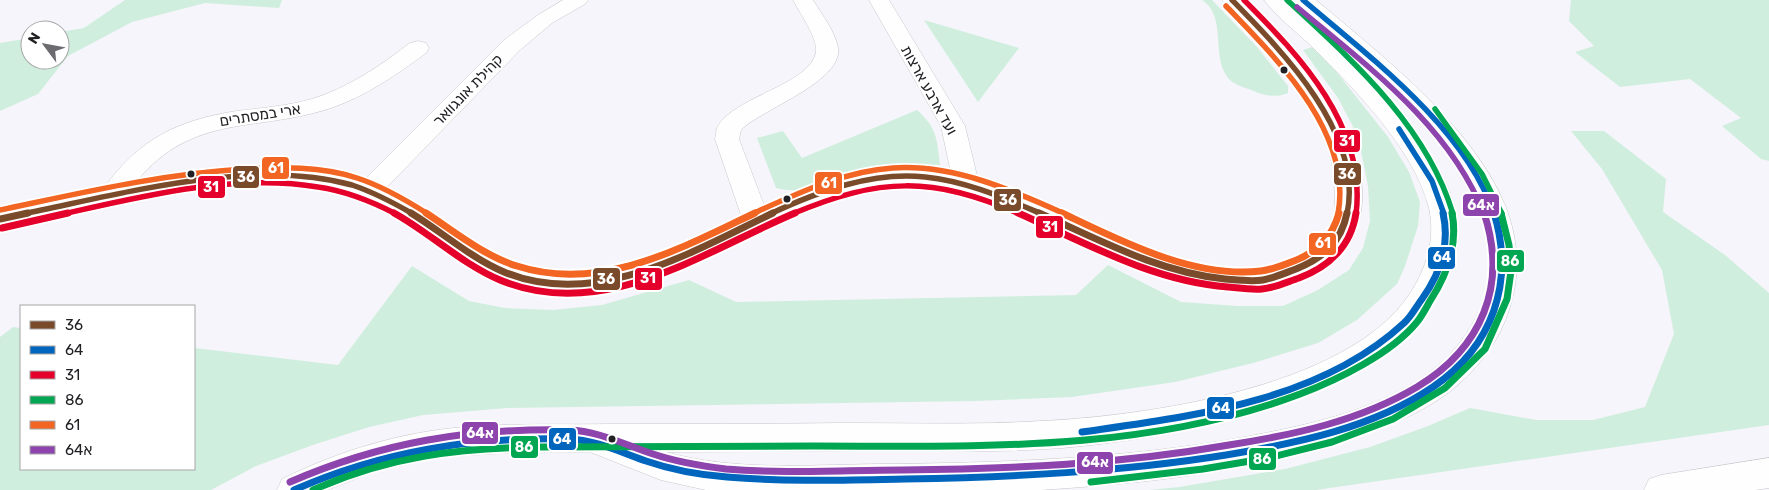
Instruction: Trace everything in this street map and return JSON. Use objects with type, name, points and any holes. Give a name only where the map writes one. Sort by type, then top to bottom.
[{"type":"street","name":"קהילת אונגוואר","points":[[368,191],[512,45],[545,19],[578,0]]},
{"type":"street","points":[[757,223],[727,139],[729,129],[744,116],[822,67],[827,52],[823,39],[803,0]]},
{"type":"street","name":"ועד ארבע ארצות","points":[[879,0],[953,126],[966,184]]},
{"type":"street","points":[[0,219],[181,182],[246,176],[316,178],[368,191],[409,213],[496,270],[543,283],[583,284],[637,273],[696,253],[813,198],[862,182],[906,176],[966,184],[1022,205],[1135,256],[1190,274],[1226,279],[1266,279],[1289,275],[1323,258],[1341,235],[1346,219],[1348,186],[1346,165],[1331,127],[1308,86],[1269,37],[1232,0]]},
{"type":"street","points":[[294,490],[346,467],[389,454],[428,446],[486,440],[1005,436],[1080,432],[1145,423],[1268,396],[1314,379],[1353,361],[1381,344],[1408,321],[1427,296],[1438,271],[1446,242],[1442,210],[1431,180],[1415,153],[1374,97],[1320,41],[1274,0]]},
{"type":"street","points":[[591,438],[665,467],[722,478],[941,479],[1045,477],[1125,470],[1195,460],[1290,442],[1364,420],[1423,394],[1462,362],[1486,333],[1495,311],[1502,285],[1504,264],[1502,239],[1494,213],[1482,186],[1451,141],[1397,84],[1303,0]]},
{"type":"street","name":"ארי במסתרים","points":[[113,195],[138,164],[162,144],[183,132],[224,121],[305,108],[336,99],[361,88],[382,75],[418,48]]},
{"type":"street","points":[[1661,490],[1769,474]]},
{"type":"green space","points":[[125,0],[282,0],[279,8],[205,3],[132,22],[70,55],[70,30],[84,28]]},
{"type":"green space","points":[[1202,0],[1212,0],[1257,47],[1288,86],[1288,93],[1274,96],[1260,94],[1234,83],[1226,75],[1219,53],[1215,18],[1210,8]]},
{"type":"green space","points":[[1571,0],[1769,0],[1769,161],[1761,159],[1722,126],[1741,118],[1690,79],[1620,87],[1575,52],[1594,46],[1569,21]]},
{"type":"green space","points":[[924,20],[1019,48],[978,102]]},
{"type":"green space","points":[[20,40],[20,70],[57,70],[38,94],[0,111],[0,43]]},
{"type":"green space","points":[[1316,46],[1388,137],[1409,172],[1420,202],[1418,226],[1397,284],[1357,320],[1318,343],[1253,363],[1175,382],[1072,397],[976,401],[507,408],[423,415],[369,427],[313,445],[256,466],[211,490],[0,490],[0,337],[13,327],[20,328],[20,470],[195,470],[195,348],[338,365],[412,266],[469,301],[505,308],[553,310],[602,305],[689,280],[736,302],[1076,295],[1108,265],[1181,302],[1238,306],[1283,306],[1318,290],[1349,270],[1363,248],[1370,221],[1368,186],[1358,136],[1338,98],[1303,50]]},
{"type":"green space","points":[[917,110],[929,122],[935,134],[940,165],[905,164],[871,167],[838,175],[806,189],[787,190],[776,188],[757,138],[783,131],[802,158]]},
{"type":"green space","points":[[1571,131],[1604,131],[1666,179],[1663,212],[1725,255],[1769,293],[1769,425],[1316,490],[1150,490],[1285,469],[1370,447],[1428,426],[1470,408],[1536,420],[1593,420],[1645,407],[1674,334],[1662,270],[1602,169]]},
{"type":"transit line","name":"36","points":[[0,219],[162,186],[228,178],[261,176],[308,177],[331,180],[369,191],[411,213],[482,261],[503,272],[534,281],[576,284],[620,277],[662,264],[822,192],[863,181],[915,176],[963,184],[981,190],[1013,202],[1138,258],[1171,269],[1203,277],[1263,280],[1306,265],[1331,248],[1346,221],[1349,180],[1342,151],[1330,122],[1313,94],[1273,43],[1232,0]]},
{"type":"transit line","name":"31","points":[[2,228],[132,199],[180,191],[228,185],[274,183],[318,186],[357,196],[398,215],[478,269],[500,280],[530,289],[573,293],[617,288],[659,275],[820,203],[862,190],[914,185],[962,193],[980,199],[1012,211],[1107,254],[1171,278],[1204,285],[1264,289],[1305,276],[1326,265],[1335,257],[1348,238],[1352,228],[1357,204],[1356,174],[1349,145],[1338,118],[1323,92],[1305,66],[1244,0]]},
{"type":"transit line","name":"86","points":[[313,490],[350,474],[389,462],[428,454],[486,449],[523,447],[976,446],[1032,445],[1100,439],[1189,425],[1235,414],[1280,401],[1323,385],[1361,366],[1412,328],[1422,315],[1435,293],[1449,262],[1452,251],[1453,216],[1445,187],[1430,158],[1410,128],[1361,71],[1287,0]]},
{"type":"transit line","name":"64","points":[[294,490],[328,475],[394,455],[462,443],[532,439],[590,441],[648,462],[681,471],[704,475],[756,479],[812,480],[1022,476],[1111,470],[1266,448],[1336,431],[1382,415],[1403,405],[1449,375],[1471,352],[1488,326],[1502,283],[1502,254],[1497,225],[1488,198],[1481,185],[1464,157],[1444,132],[1400,85],[1303,0]]},
{"type":"transit line","name":"61","points":[[0,210],[192,173],[257,168],[321,170],[358,178],[387,190],[489,254],[516,266],[545,274],[577,275],[612,270],[646,261],[710,235],[804,191],[837,180],[883,169],[911,168],[973,178],[1009,190],[1121,241],[1178,262],[1208,268],[1263,271],[1305,256],[1313,252],[1326,240],[1338,215],[1340,205],[1339,177],[1332,149],[1320,122],[1304,96],[1285,71],[1226,6]]},
{"type":"transit line","name":"64א","points":[[290,482],[358,455],[427,439],[462,434],[533,430],[582,431],[614,439],[656,455],[689,464],[745,470],[936,470],[1066,465],[1195,451],[1307,430],[1375,408],[1430,379],[1453,359],[1473,335],[1487,307],[1491,292],[1494,266],[1491,239],[1484,214],[1473,189],[1457,162],[1438,137],[1394,90],[1297,7]]},
{"type":"transit line","name":"86","points":[[1091,482],[1203,469],[1268,458],[1332,442],[1393,419],[1445,388],[1485,349],[1507,299],[1511,271],[1509,245],[1504,220],[1495,197],[1482,174],[1468,152],[1435,109]]},
{"type":"transit line","name":"64","points":[[1082,432],[1175,418],[1277,393],[1326,375],[1369,352],[1406,322],[1436,277],[1443,251],[1445,225],[1441,204],[1432,181],[1399,129]]}]
